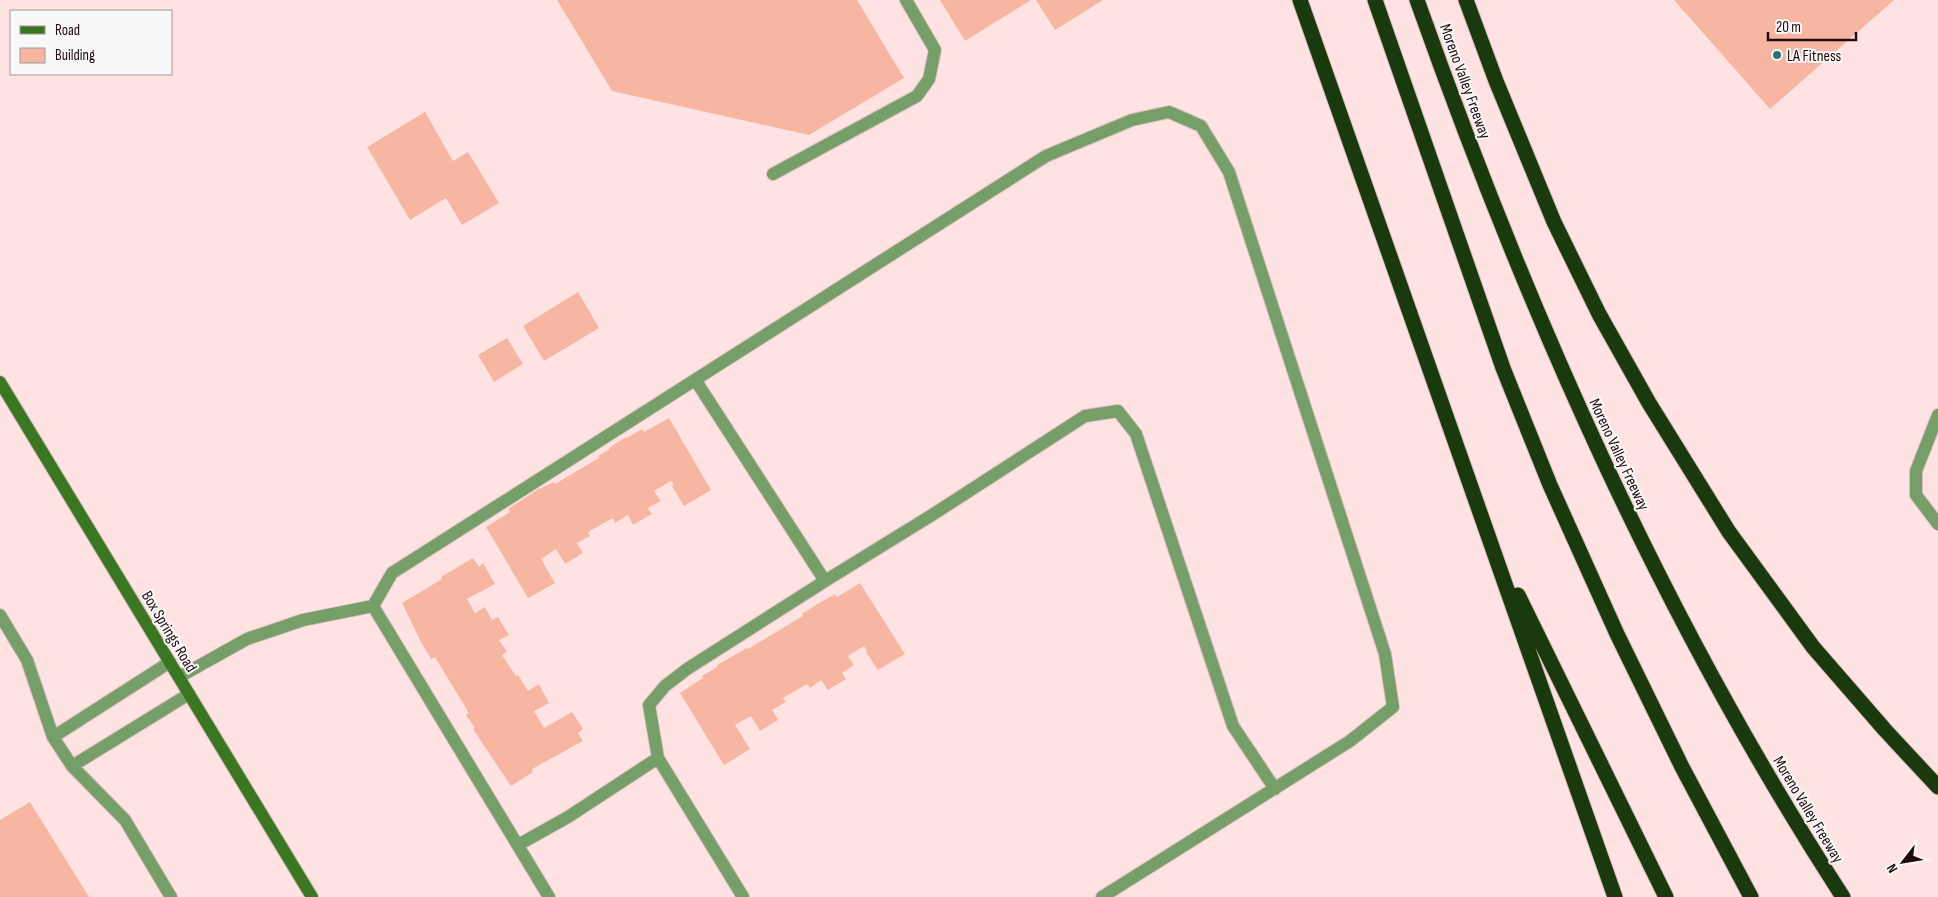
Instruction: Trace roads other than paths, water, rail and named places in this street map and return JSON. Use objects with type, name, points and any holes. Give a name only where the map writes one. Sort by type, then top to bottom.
[{"type":"highway","points":[[1300,0],[1615,897]]},
{"type":"highway","points":[[1375,0],[1503,368],[1550,485],[1617,634],[1677,758],[1751,897]]},
{"type":"highway","name":"Moreno Valley Freeway","points":[[1417,0],[1450,92],[1515,259],[1602,461],[1673,605],[1740,726],[1843,897]]},
{"type":"highway","points":[[1466,0],[1496,81],[1554,222],[1599,314],[1649,404],[1729,532],[1813,647],[1885,730],[1938,787]]},
{"type":"highway","points":[[1487,533],[1666,897]]},
{"type":"main road","name":"Box Springs Road","points":[[0,382],[312,897]]},
{"type":"lane","points":[[773,174],[917,96],[929,79],[935,50],[906,0]]},
{"type":"lane","points":[[179,677],[247,639],[303,620],[373,606],[392,573],[696,381],[1046,156],[1132,120],[1169,112],[1201,126],[1229,172],[1385,654],[1393,707],[1350,742],[1102,897]]},
{"type":"lane","points":[[696,381],[825,581]]},
{"type":"lane","points":[[744,897],[658,758],[649,705],[665,686],[687,669],[932,515],[1084,416],[1118,411],[1136,434],[1233,726],[1275,789]]},
{"type":"lane","points":[[1938,415],[1916,470],[1916,495],[1938,524]]},
{"type":"lane","points":[[373,606],[549,897]]},
{"type":"lane","points":[[0,615],[27,660],[53,737],[72,766],[125,820],[172,897]]},
{"type":"lane","points":[[53,737],[170,662]]},
{"type":"lane","points":[[72,766],[189,694]]},
{"type":"lane","points":[[518,845],[568,817],[658,758]]},
{"type":"place","name":"LA Fitness","points":[[1777,55]]}]
